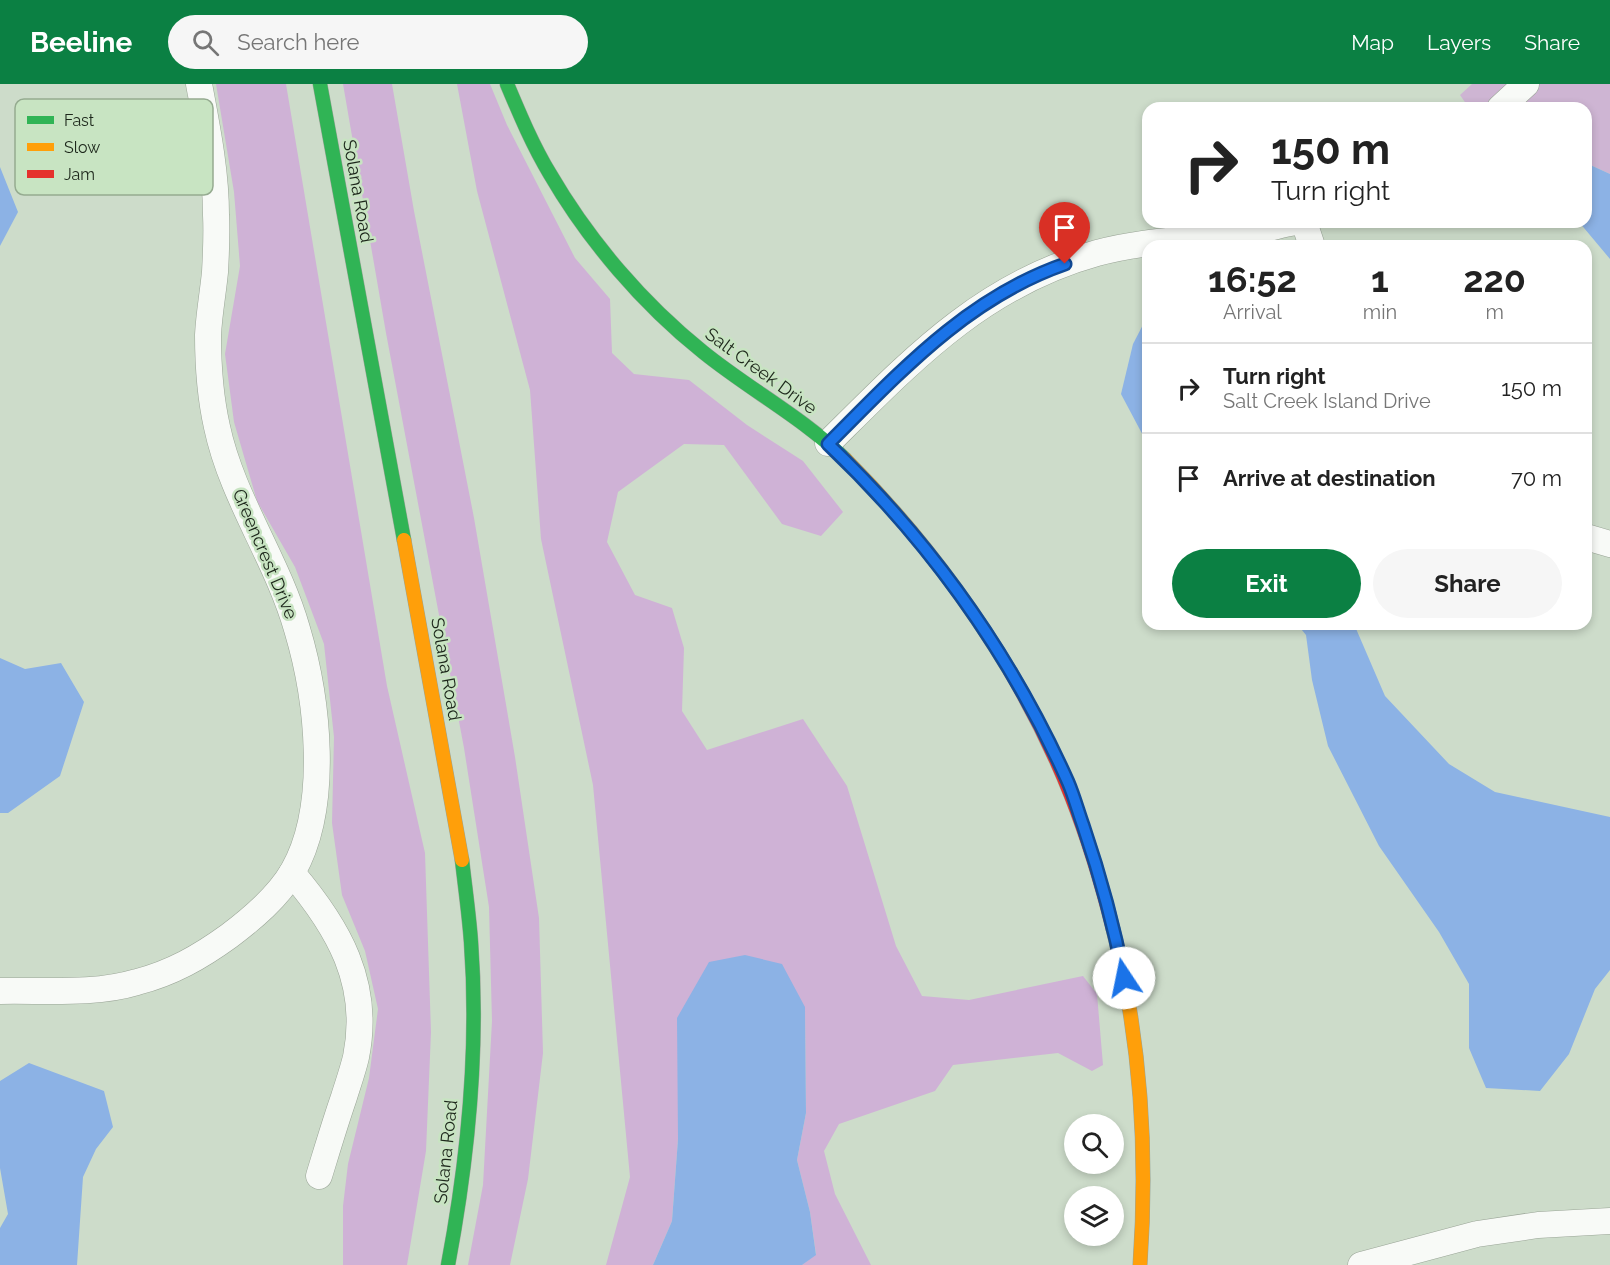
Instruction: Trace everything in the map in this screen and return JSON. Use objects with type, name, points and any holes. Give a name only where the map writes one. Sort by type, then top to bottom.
[{"type":"street","name":"Greencrest Drive","points":[[199,84],[202,99]]},
{"type":"street","name":"Solana Road","points":[[320,84],[464,874],[471,943],[473,1031],[467,1142],[461,1197],[448,1265]]},
{"type":"street","name":"Salt Creek Drive","points":[[507,84],[527,131],[555,184],[594,239],[638,291],[696,346],[732,375],[787,411],[828,444],[865,479],[904,522],[956,588],[998,651],[1035,716],[1068,784],[1095,860],[1116,938],[1131,1018],[1141,1099],[1145,1180],[1140,1265]]},
{"type":"street","points":[[1506,102],[1526,84]]},
{"type":"street","name":"Greencrest Drive","points":[[0,991],[94,990],[135,983],[175,970],[205,954],[243,926],[278,894],[301,855],[310,830],[315,785],[314,722],[309,680],[297,629],[280,580],[237,490],[217,429],[209,381],[208,332],[215,270],[216,213],[213,171]]},
{"type":"street","points":[[1171,240],[1245,233],[1268,228]]},
{"type":"street","points":[[828,444],[909,363],[963,318],[1011,288],[1049,270],[1096,253],[1142,244]]},
{"type":"street","points":[[1592,539],[1610,544]]},
{"type":"street","points":[[292,873],[316,901],[336,932],[351,965],[359,994],[360,1022],[356,1058],[319,1176]]},
{"type":"street","points":[[1361,1265],[1477,1234],[1538,1225],[1610,1221]]},
{"type":"shaded area","points":[[216,84],[286,84],[387,686],[425,853],[431,1032],[426,1151],[407,1265],[343,1265],[343,1206],[348,1164],[369,1078],[378,1009],[365,951],[342,895],[332,823],[334,737],[324,644],[295,567],[257,501],[234,422],[225,354],[240,266],[234,192]]},
{"type":"shaded area","points":[[343,84],[392,84],[414,211],[474,518],[515,757],[539,918],[543,1053],[528,1179],[510,1265],[468,1265],[483,1185],[492,1021],[489,907],[464,748],[386,333]]},
{"type":"shaded area","points":[[457,84],[490,84],[507,125],[575,258],[610,299],[612,353],[634,374],[689,380],[747,425],[803,461],[843,512],[821,536],[782,524],[724,445],[684,444],[618,492],[607,542],[635,595],[672,608],[684,648],[682,711],[707,750],[803,719],[847,786],[896,946],[922,996],[969,1000],[1083,976],[1097,994],[1103,1065],[1092,1071],[1058,1053],[953,1065],[935,1091],[839,1124],[824,1151],[835,1194],[871,1265],[802,1265],[816,1254],[810,1212],[797,1160],[806,1113],[805,1007],[678,1139],[672,1221],[653,1265],[606,1265],[630,1177],[593,785],[541,539],[530,390],[477,191]]},
{"type":"shaded area","points":[[1472,84],[1610,84],[1610,174],[1592,166],[1592,102],[1465,102],[1460,95]]},
{"type":"water","points":[[1592,166],[1610,174],[1610,259],[1584,228],[1592,228]]},
{"type":"water","points":[[0,167],[18,212],[0,246]]},
{"type":"water","points":[[1142,327],[1142,434],[1121,394],[1133,344]]},
{"type":"water","points":[[1302,630],[1357,630],[1385,696],[1449,764],[1495,792],[1610,817],[1610,970],[1595,989],[1569,1054],[1540,1091],[1486,1088],[1469,1048],[1469,984],[1439,932],[1379,846],[1328,746],[1312,680],[1306,635]]},
{"type":"water","points":[[0,658],[25,669],[61,663],[84,702],[60,776],[8,813],[0,813]]},
{"type":"water","points":[[745,955],[782,964],[805,1007],[806,1113],[797,1160],[810,1212],[816,1255],[802,1265],[653,1265],[672,1221],[678,1139],[677,1018],[709,962]]},
{"type":"water","points":[[29,1063],[104,1091],[113,1127],[96,1149],[83,1177],[77,1265],[0,1265],[0,1228],[8,1214],[0,1168],[0,1081]]},
{"type":"traffic: fast","points":[[320,84],[404,540]]},
{"type":"traffic: fast","points":[[507,84],[538,152],[565,199],[619,270],[659,313],[703,352],[794,417],[845,459]]},
{"type":"traffic: fast","points":[[448,1265],[461,1185],[473,1063],[473,982],[462,860]]},
{"type":"traffic: slow","points":[[845,459],[913,533],[974,614],[1010,671]]},
{"type":"traffic: slow","points":[[404,540],[462,860]]},
{"type":"traffic: slow","points":[[1113,929],[1130,1012],[1140,1096],[1143,1180],[1140,1265]]},
{"type":"traffic: jam","points":[[1010,671],[1044,734],[1071,796],[1094,860],[1113,929]]},
{"type":"route","points":[[1065,264],[1011,288],[963,318],[909,363],[828,444],[865,479],[904,522],[956,588],[998,651],[1035,716],[1068,784],[1095,860],[1124,978]]}]
